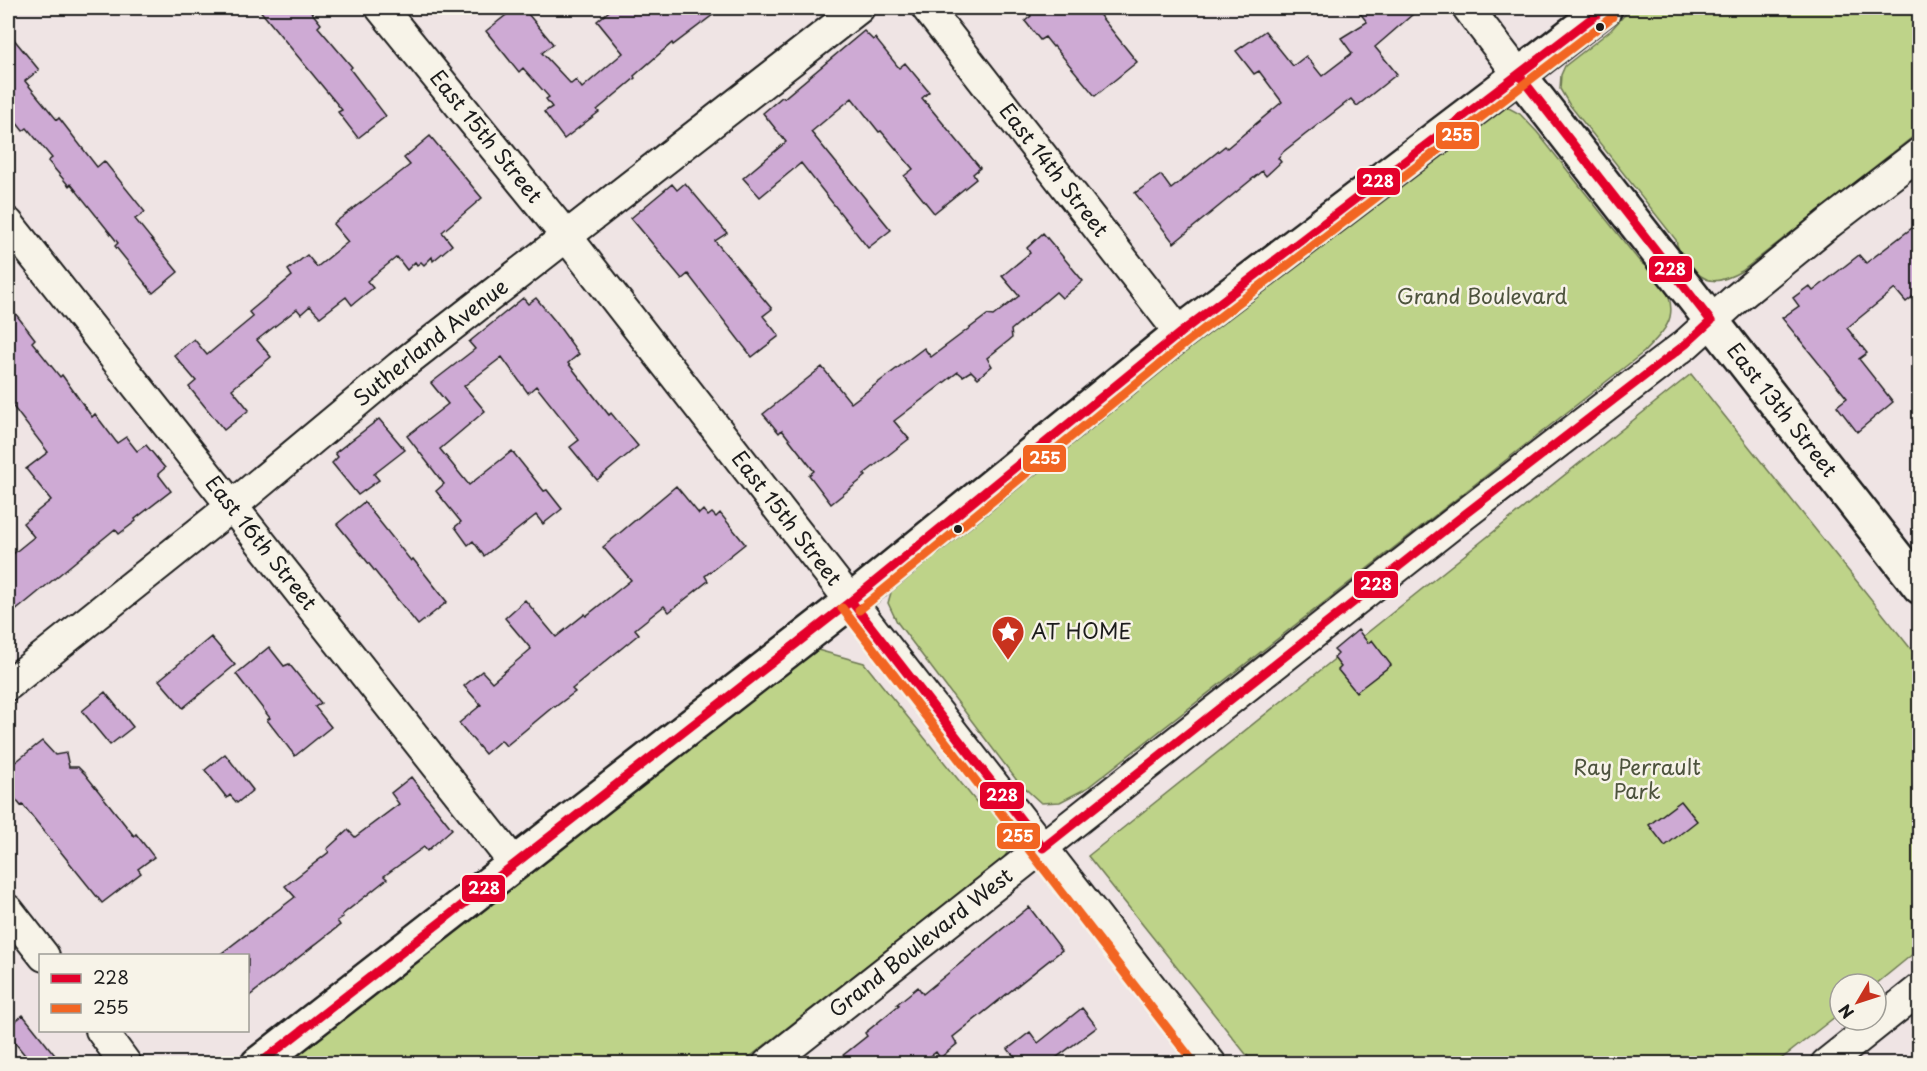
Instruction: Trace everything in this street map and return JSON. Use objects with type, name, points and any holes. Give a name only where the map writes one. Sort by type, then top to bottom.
[{"type":"main road","points":[[258,1064],[851,601],[1180,333],[1605,8]]},
{"type":"main road","name":"East 13th Street","points":[[1519,75],[1920,587]]},
{"type":"street","name":"East 15th Street","points":[[381,8],[567,237],[1211,1064]]},
{"type":"street","name":"Sutherland Avenue","points":[[8,685],[231,507],[399,367],[859,8]]},
{"type":"street","name":"East 14th Street","points":[[927,8],[1180,333]]},
{"type":"street","name":"East 13th Street","points":[[1468,8],[1519,75]]},
{"type":"street","name":"Grand Boulevard West","points":[[768,1064],[1465,514],[1686,344],[1829,223],[1920,153]]},
{"type":"street","name":"East 16th Street","points":[[8,223],[514,863]]},
{"type":"street","points":[[8,910],[42,954]]},
{"type":"street","points":[[1826,1064],[1920,989]]},
{"type":"street","points":[[102,1032],[126,1064]]},
{"type":"green space","points":[[1631,8],[1919,8],[1919,132],[1742,271],[1720,280],[1707,279],[1689,264],[1679,250],[1676,240],[1569,104],[1560,89],[1561,75],[1565,66],[1611,30]]},
{"type":"green space","name":"Grand Boulevard","points":[[1505,106],[1520,114],[1537,132],[1640,262],[1658,278],[1670,301],[1670,317],[1666,327],[1644,352],[1087,788],[1060,802],[1041,803],[1018,782],[897,622],[888,603],[892,589],[966,529],[995,497],[1484,113]]},
{"type":"green space","name":"Ray Perrault Park","points":[[1691,374],[1919,659],[1919,949],[1888,974],[1888,972],[1828,972],[1828,1022],[1776,1063],[1253,1063],[1088,856]]},
{"type":"green space","points":[[814,649],[864,663],[978,804],[990,807],[1000,819],[1007,831],[1010,844],[1004,858],[742,1063],[291,1064],[313,1039]]},
{"type":"building","points":[[258,8],[308,8],[321,24],[318,27],[352,67],[350,69],[386,116],[358,138],[338,112],[342,110]]},
{"type":"building","points":[[515,8],[523,8],[553,44],[542,53],[571,84],[576,80],[582,88],[623,53],[597,21],[613,8],[722,8],[673,45],[672,43],[597,110],[599,112],[564,139],[544,112],[552,107],[546,99],[549,97],[523,68],[519,72],[486,31]]},
{"type":"building","points":[[1026,8],[1094,8],[1137,62],[1095,96],[1054,46],[1045,37],[1040,40],[1025,21],[1031,16]]},
{"type":"building","points":[[1356,8],[1420,8],[1375,47],[1397,74],[1357,106],[1351,99],[1283,152],[1278,158],[1281,162],[1266,176],[1262,171],[1174,243],[1135,193],[1161,175],[1171,189],[1225,146],[1227,148],[1282,102],[1259,71],[1254,74],[1236,51],[1265,31],[1293,66],[1306,56],[1322,76],[1352,53],[1341,38],[1367,22]]},
{"type":"building","points":[[864,31],[873,40],[875,38],[899,68],[905,63],[929,92],[922,98],[980,168],[973,174],[976,179],[934,213],[904,176],[913,169],[852,98],[811,132],[891,230],[868,248],[801,163],[760,197],[743,178],[786,142],[763,113]]},
{"type":"building","points":[[8,32],[39,70],[25,81],[57,120],[59,118],[97,167],[104,161],[145,212],[135,219],[178,272],[153,293],[115,246],[118,243],[71,184],[69,186],[48,161],[52,158],[27,128],[23,131],[8,112]]},
{"type":"building","points":[[430,136],[482,198],[442,232],[452,245],[433,261],[432,257],[424,265],[421,262],[417,265],[415,262],[407,270],[397,257],[367,281],[373,288],[352,305],[346,297],[320,317],[310,306],[301,314],[297,309],[257,340],[271,357],[232,389],[249,410],[224,430],[189,387],[196,381],[174,355],[194,339],[207,355],[253,317],[249,312],[292,276],[288,270],[307,255],[317,267],[348,242],[333,224],[410,165],[404,158]]},
{"type":"building","points":[[685,183],[727,233],[715,241],[772,309],[763,316],[779,336],[752,357],[688,274],[682,279],[631,218],[672,184],[677,190]]},
{"type":"building","points":[[1920,222],[1920,291],[1906,302],[1895,289],[1847,328],[1867,353],[1859,359],[1893,402],[1857,432],[1837,406],[1847,398],[1782,318],[1799,306],[1793,298],[1809,286],[1813,291],[1859,255],[1866,263]]},
{"type":"building","points":[[1043,233],[1083,281],[1062,298],[1056,292],[1011,330],[1012,338],[987,358],[992,366],[978,378],[971,371],[963,376],[958,372],[894,421],[909,439],[864,474],[866,476],[831,504],[809,475],[814,471],[782,430],[779,433],[763,414],[822,367],[851,403],[924,348],[931,357],[987,315],[993,316],[1019,296],[1002,276],[1030,253],[1027,248]]},
{"type":"building","points":[[523,298],[528,304],[536,298],[555,321],[579,354],[568,363],[609,415],[611,413],[638,446],[597,480],[570,447],[579,440],[536,386],[528,393],[502,357],[464,386],[485,411],[440,449],[469,485],[512,451],[544,491],[547,490],[562,509],[543,524],[536,515],[484,556],[473,541],[468,545],[455,527],[461,522],[436,491],[444,484],[407,436],[448,404],[431,383],[475,349],[469,342]]},
{"type":"building","points":[[8,304],[35,339],[32,342],[60,377],[62,375],[92,417],[95,414],[117,443],[126,437],[137,451],[146,445],[165,468],[158,474],[171,491],[119,534],[115,529],[8,617],[8,558],[34,537],[23,523],[51,500],[26,469],[48,452],[8,400]]},
{"type":"building","points":[[379,419],[405,450],[374,474],[379,480],[358,495],[332,463],[338,457],[335,453]]},
{"type":"building","points":[[676,486],[699,514],[703,510],[708,516],[712,513],[716,517],[720,513],[745,544],[705,576],[708,581],[669,612],[664,606],[635,629],[639,634],[572,689],[575,692],[554,706],[506,746],[501,740],[485,754],[459,723],[481,705],[464,686],[482,671],[492,682],[531,649],[505,618],[525,600],[556,637],[585,614],[586,616],[631,580],[603,547]]},
{"type":"building","points":[[364,502],[447,602],[418,625],[337,524]]},
{"type":"building","points":[[1358,630],[1368,643],[1372,640],[1391,665],[1356,692],[1338,670],[1341,667],[1334,658],[1338,654],[1334,650]]},
{"type":"building","points":[[211,637],[235,665],[183,708],[159,680]]},
{"type":"building","points":[[269,647],[284,666],[289,664],[321,703],[315,707],[331,727],[295,756],[267,720],[270,718],[236,674]]},
{"type":"building","points":[[105,692],[133,727],[110,745],[82,711]]},
{"type":"building","points":[[42,741],[55,755],[66,753],[69,767],[78,767],[85,774],[134,836],[136,834],[154,857],[138,869],[141,873],[102,903],[23,805],[21,806],[8,790],[8,768]]},
{"type":"building","points":[[225,754],[253,790],[237,803],[230,795],[227,798],[205,770]]},
{"type":"building","points":[[411,777],[452,829],[427,851],[424,847],[384,876],[387,879],[342,915],[343,917],[337,921],[340,925],[249,996],[249,954],[221,954],[295,897],[285,886],[329,852],[327,849],[348,830],[355,837],[399,804],[391,793]]},
{"type":"building","points":[[1681,801],[1697,821],[1665,846],[1649,825]]},
{"type":"building","points":[[1029,907],[1062,950],[953,1037],[957,1044],[940,1058],[936,1052],[920,1064],[832,1064],[867,1036],[865,1033],[918,987],[923,994]]},
{"type":"building","points":[[1082,1008],[1097,1027],[1052,1061],[1054,1064],[1010,1064],[1016,1059],[1008,1049],[1030,1032],[1038,1043]]},
{"type":"building","points":[[23,1015],[62,1064],[32,1064],[8,1034],[8,1027]]},
{"type":"transit line","name":"228","points":[[259,1064],[851,601],[1180,333],[1605,8]]},
{"type":"transit line","name":"255","points":[[859,610],[1187,342],[1612,17]]},
{"type":"transit line","name":"228","points":[[851,601],[1043,848],[1465,514],[1686,344],[1711,321],[1519,75]]},
{"type":"transit line","name":"255","points":[[842,608],[1195,1064]]},
{"type":"place","name":"AT HOME","points":[[1008,661]]}]
